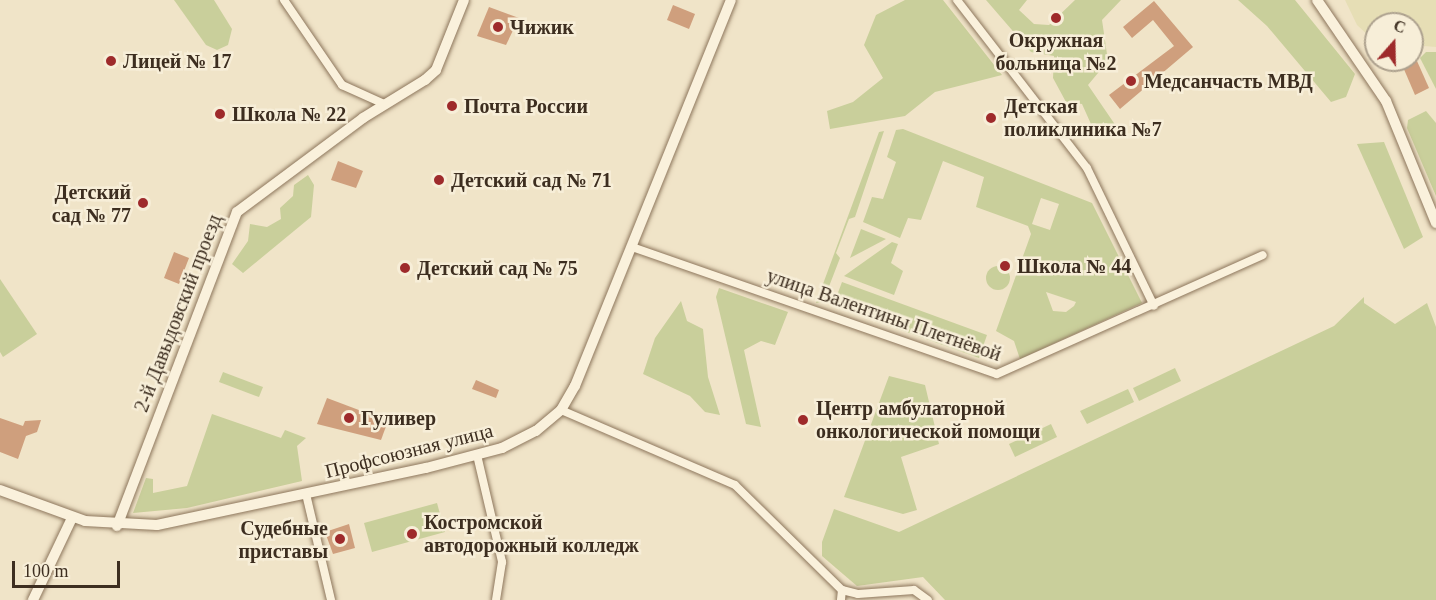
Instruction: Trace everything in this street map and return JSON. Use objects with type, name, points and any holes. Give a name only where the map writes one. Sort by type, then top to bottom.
[{"type":"main road","name":"2-й Давыдовский проезд","points":[[117,526],[237,212],[384,104],[436,70],[464,0]]},
{"type":"main road","name":"Профсоюзная улица","points":[[0,490],[72,518],[117,526],[177,522],[477,455],[519,440],[561,410],[575,386],[731,0]]},
{"type":"main road","points":[[1317,0],[1386,101],[1436,223]]},
{"type":"main road","points":[[33,600],[72,518]]},
{"type":"street","points":[[284,0],[342,85],[384,104]]},
{"type":"street","points":[[957,0],[1087,168],[1154,306]]},
{"type":"street","name":"улица Валентины Плетнёвой","points":[[632,247],[997,374],[1154,306],[1263,255]]},
{"type":"street","points":[[561,410],[735,485],[842,590],[858,594],[914,590],[928,600]]},
{"type":"street","points":[[477,455],[502,562],[496,600]]},
{"type":"street","points":[[306,494],[331,600]]},
{"type":"street","points":[[841,600],[842,590]]},
{"type":"shaded area","points":[[1345,0],[1436,0],[1436,47],[1424,46],[1424,12],[1364,12],[1364,31],[1357,25]]},
{"type":"green space","points":[[174,0],[214,0],[232,29],[228,45],[217,50],[206,45]]},
{"type":"green space","points":[[905,0],[943,0],[1002,75],[935,92],[905,116],[830,129],[827,111],[853,102],[883,78],[864,45],[876,15]]},
{"type":"green space","points":[[986,0],[1027,0],[1019,10],[1034,24],[1049,25],[1075,0],[1121,0],[1102,20],[1108,61],[1088,85],[1116,126],[1095,133],[1082,104],[1066,102],[1053,78],[1054,56],[1031,52]]},
{"type":"green space","points":[[1238,0],[1295,0],[1355,74],[1346,97],[1331,102],[1267,26]]},
{"type":"green space","points":[[1436,52],[1436,89],[1424,66],[1424,54]]},
{"type":"green space","points":[[1426,111],[1436,123],[1436,196],[1407,128],[1408,120]]},
{"type":"green space","points":[[903,129],[1092,203],[1142,303],[1020,359],[1014,341],[996,331],[1031,234],[1028,226],[976,207],[984,177],[943,161],[921,220],[908,218],[900,238],[863,222],[872,197],[883,199],[896,162],[887,157],[896,130]],"holes":[[[1041,198],[1059,204],[1050,230],[1032,224]],[[1046,292],[1076,302],[1066,312],[1053,311]]]},
{"type":"green space","points":[[884,131],[855,217],[849,219],[836,253],[840,258],[823,302],[816,303],[879,132]]},
{"type":"green space","points":[[1384,142],[1423,237],[1404,249],[1357,144]]},
{"type":"green space","points":[[308,175],[314,185],[311,217],[243,273],[232,264],[248,241],[250,224],[267,227],[281,219],[280,208],[293,196],[294,185]]},
{"type":"green space","points":[[861,229],[886,239],[850,258]]},
{"type":"green space","points":[[892,242],[898,244],[891,263],[903,271],[894,295],[844,276]]},
{"type":"green space","points":[[998,266],[1006,270],[1010,278],[1006,286],[998,290],[990,286],[986,278],[990,270]]},
{"type":"green space","points":[[0,279],[37,334],[3,357],[0,352]]},
{"type":"green space","points":[[842,282],[987,335],[979,358],[833,306]]},
{"type":"green space","points":[[719,288],[788,312],[775,345],[761,341],[744,350],[761,427],[746,424],[716,297]]},
{"type":"green space","points":[[1364,297],[1364,303],[1395,324],[1427,303],[1436,327],[1436,600],[945,600],[923,577],[857,586],[822,556],[822,542],[834,509],[899,532],[1334,326]]},
{"type":"green space","points":[[681,301],[687,321],[703,329],[708,377],[720,415],[705,412],[690,396],[643,374],[655,338]]},
{"type":"green space","points":[[1175,368],[1181,381],[1139,401],[1133,388]]},
{"type":"green space","points":[[223,372],[263,387],[259,397],[219,382]]},
{"type":"green space","points":[[889,376],[925,385],[939,444],[901,457],[917,510],[903,514],[844,497]]},
{"type":"green space","points":[[1128,389],[1134,402],[1087,424],[1080,411]]},
{"type":"green space","points":[[212,414],[281,438],[285,430],[306,438],[297,446],[302,481],[187,508],[133,513],[146,478],[153,479],[153,493],[187,486]]},
{"type":"green space","points":[[1051,424],[1057,437],[1015,457],[1009,444]]},
{"type":"green space","points":[[437,503],[445,532],[372,552],[364,523]]},
{"type":"building","name":"Медсанчасть МВД","points":[[1154,1],[1193,47],[1120,109],[1109,95],[1174,46],[1153,20],[1132,38],[1123,27]]},
{"type":"building","points":[[673,5],[695,14],[689,29],[667,20]]},
{"type":"building","name":"Чижик","points":[[489,7],[519,18],[506,45],[477,36]]},
{"type":"building","points":[[1405,72],[1422,72],[1429,88],[1415,95]]},
{"type":"building","points":[[338,161],[363,171],[356,188],[331,180]]},
{"type":"building","points":[[174,252],[189,258],[179,284],[164,278]]},
{"type":"building","points":[[476,380],[499,390],[496,398],[472,389]]},
{"type":"building","name":"Гуливер","points":[[327,398],[388,421],[381,440],[317,424]]},
{"type":"building","points":[[0,418],[23,426],[25,421],[41,420],[37,432],[26,436],[18,459],[0,452]]},
{"type":"building","name":"Судебные приставы","points":[[349,524],[355,548],[333,554],[325,532]]},
{"type":"place","name":"Окружная больница №2","points":[[1056,18]]},
{"type":"place","name":"Чижик","points":[[498,27]]},
{"type":"place","name":"Лицей № 17","points":[[111,61]]},
{"type":"place","name":"Медсанчасть МВД","points":[[1131,81]]},
{"type":"place","name":"Почта России","points":[[452,106]]},
{"type":"place","name":"Школа № 22","points":[[220,114]]},
{"type":"place","name":"Детская поликлиника №7","points":[[991,118]]},
{"type":"place","name":"Детский сад № 71","points":[[439,180]]},
{"type":"place","name":"Детский сад № 77","points":[[143,203]]},
{"type":"place","name":"Школа № 44","points":[[1005,266]]},
{"type":"place","name":"Детский сад № 75","points":[[405,268]]},
{"type":"place","name":"Гуливер","points":[[349,418]]},
{"type":"place","name":"Центр амбулаторной онкологической помощи","points":[[803,420]]},
{"type":"place","name":"Костромской автодорожный колледж","points":[[412,534]]},
{"type":"place","name":"Судебные приставы","points":[[340,539]]}]
